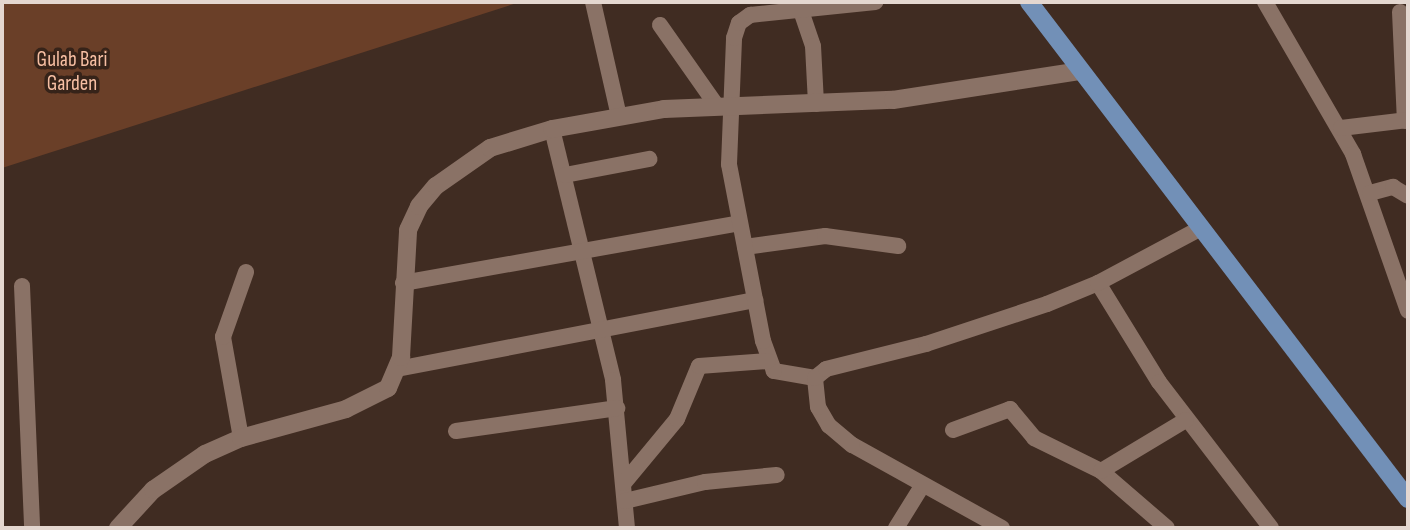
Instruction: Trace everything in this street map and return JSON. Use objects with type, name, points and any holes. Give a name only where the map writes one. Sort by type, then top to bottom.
[{"type":"main road","points":[[1032,3],[1199,229],[1408,499]]},
{"type":"street","points":[[593,2],[619,116]]},
{"type":"street","points":[[875,2],[800,5],[764,11],[739,23],[723,106],[729,164],[768,361],[782,376],[815,378],[826,369],[926,344],[1098,284],[1199,229]]},
{"type":"street","points":[[1265,2],[1341,128],[1370,192],[1408,311]]},
{"type":"street","points":[[800,5],[813,46],[816,104]]},
{"type":"street","points":[[1341,128],[1407,120],[1400,12]]},
{"type":"street","points":[[660,25],[723,106]]},
{"type":"street","points":[[118,528],[177,472],[241,438],[366,400],[388,388],[397,369],[408,230],[419,206],[436,186],[490,148],[552,129],[619,116],[723,106],[816,104],[976,91],[1081,71]]},
{"type":"street","points":[[552,129],[602,331],[617,408],[627,528]]},
{"type":"street","points":[[565,174],[649,159]]},
{"type":"street","points":[[1370,192],[1393,187],[1408,196]]},
{"type":"street","points":[[403,283],[740,223]]},
{"type":"street","points":[[744,247],[825,236],[898,246]]},
{"type":"street","points":[[241,438],[223,337],[246,272]]},
{"type":"street","points":[[1098,284],[1132,343],[1186,420],[1271,528]]},
{"type":"street","points":[[22,286],[32,528]]},
{"type":"street","points":[[397,369],[755,300]]},
{"type":"street","points":[[624,483],[677,419],[699,366],[768,361]]},
{"type":"street","points":[[815,378],[818,407],[830,426],[880,464],[1002,528]]},
{"type":"street","points":[[456,431],[617,408]]},
{"type":"street","points":[[953,430],[1010,409],[1034,438],[1101,471],[1167,528]]},
{"type":"street","points":[[1101,471],[1186,420]]},
{"type":"street","points":[[625,501],[705,482],[777,475]]},
{"type":"street","points":[[895,528],[922,486]]},
{"type":"green space","name":"Gulab Bari Garden","points":[[2,2],[520,2],[2,168]]}]
